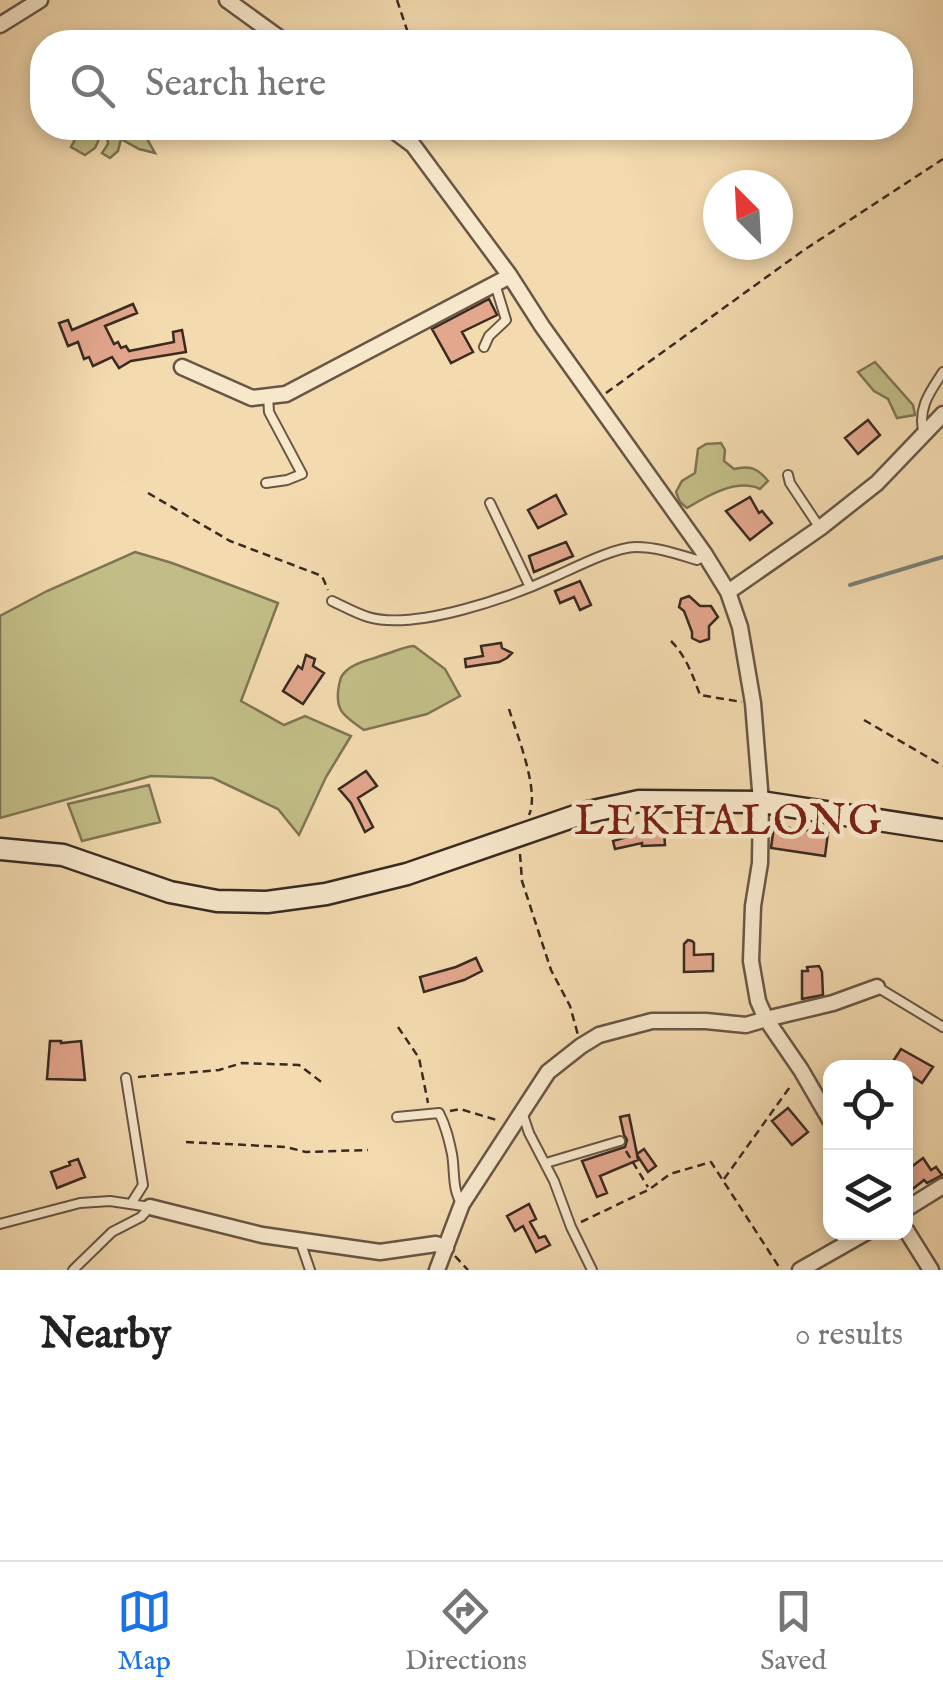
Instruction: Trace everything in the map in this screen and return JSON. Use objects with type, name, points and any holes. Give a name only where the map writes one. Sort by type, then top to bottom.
[{"type":"main road","points":[[0,849],[63,855],[170,892],[217,900],[267,902],[326,894],[408,874],[584,813],[626,803],[761,802],[943,830]]},
{"type":"street","points":[[0,25],[40,0]]},
{"type":"street","points":[[227,0],[268,30]]},
{"type":"street","points":[[406,140],[510,276],[728,592],[740,627],[754,703],[761,802],[751,961],[758,1001],[823,1108]]},
{"type":"street","points":[[182,367],[252,398],[286,394],[510,276]]},
{"type":"street","points":[[728,592],[877,483],[943,414]]},
{"type":"street","points":[[437,1270],[462,1204],[548,1072],[598,1035],[652,1022],[706,1021],[746,1026],[833,1003],[877,986]]},
{"type":"street","points":[[913,1205],[943,1186]]},
{"type":"street","points":[[150,1207],[262,1234],[380,1252],[436,1244],[446,1248]]},
{"type":"street","points":[[800,1270],[854,1240]]},
{"type":"street","points":[[912,1240],[930,1270]]},
{"type":"lane","points":[[484,347],[488,336],[506,320],[495,284]]},
{"type":"lane","points":[[924,434],[920,421],[923,403],[943,372]]},
{"type":"lane","points":[[266,483],[302,474],[269,412],[268,396]]},
{"type":"lane","points":[[788,475],[820,528]]},
{"type":"lane","points":[[490,503],[530,586]]},
{"type":"lane","points":[[332,601],[368,617],[394,620],[445,613],[530,586],[632,546],[697,560],[706,555]]},
{"type":"lane","points":[[877,986],[943,1026]]},
{"type":"lane","points":[[126,1078],[143,1186],[150,1207]]},
{"type":"lane","points":[[522,1112],[592,1270]]},
{"type":"lane","points":[[396,1117],[434,1114],[445,1125],[456,1197],[462,1204]]},
{"type":"lane","points":[[546,1163],[620,1141]]},
{"type":"lane","points":[[131,1204],[143,1186]]},
{"type":"lane","points":[[0,1224],[80,1203],[110,1201],[150,1207]]},
{"type":"lane","points":[[73,1270],[112,1232],[141,1217],[150,1207]]},
{"type":"lane","points":[[300,1240],[310,1270]]},
{"type":"path","points":[[397,0],[408,30]]},
{"type":"path","points":[[596,400],[804,250],[943,159]]},
{"type":"path","points":[[148,493],[230,541],[322,576],[332,601]]},
{"type":"path","points":[[671,641],[692,673],[700,695],[754,703]]},
{"type":"path","points":[[509,709],[533,804],[531,813],[519,824],[522,881],[551,970],[570,1006],[581,1046]]},
{"type":"path","points":[[864,720],[943,766]]},
{"type":"path","points":[[398,1027],[419,1058],[434,1114],[460,1109],[502,1121],[522,1112]]},
{"type":"path","points":[[126,1078],[218,1070],[242,1063],[299,1064],[324,1084]]},
{"type":"path","points":[[723,1180],[801,1070]]},
{"type":"path","points":[[620,1141],[650,1190]]},
{"type":"path","points":[[186,1142],[286,1147],[306,1152],[368,1150]]},
{"type":"path","points":[[571,1228],[650,1190],[670,1174],[711,1162],[781,1270]]},
{"type":"path","points":[[446,1248],[468,1270]]},
{"type":"shaded area","points":[[75,140],[99,140],[85,155],[71,147]]},
{"type":"shaded area","points":[[108,140],[121,140],[118,151],[110,158],[102,153]]},
{"type":"shaded area","points":[[123,140],[148,140],[155,153]]},
{"type":"shaded area","points":[[875,362],[913,405],[915,415],[897,418],[888,399],[874,391],[858,372]]},
{"type":"shaded area","points":[[721,443],[724,461],[734,469],[753,469],[768,481],[760,489],[742,486],[722,490],[687,508],[676,492],[682,481],[695,473],[698,449]]},
{"type":"shaded area","points":[[135,552],[278,603],[241,701],[284,725],[305,716],[351,736],[326,777],[299,835],[278,809],[213,778],[151,776],[0,818],[0,616]]},
{"type":"shaded area","points":[[414,646],[445,669],[460,696],[427,714],[364,730],[339,707],[341,678],[354,665]]},
{"type":"shaded area","points":[[149,785],[160,822],[82,841],[68,804]]},
{"type":"building","points":[[489,299],[497,315],[462,332],[473,352],[451,363],[432,329]]},
{"type":"building","points":[[133,304],[137,313],[105,326],[114,344],[118,342],[129,351],[174,342],[173,332],[182,330],[186,352],[131,361],[119,368],[112,357],[93,366],[89,357],[84,359],[78,342],[68,346],[59,323],[68,320],[72,330]]},
{"type":"building","points":[[868,420],[880,435],[858,454],[845,438]]},
{"type":"building","points":[[556,495],[566,514],[538,528],[528,510]]},
{"type":"building","points":[[750,497],[759,513],[762,511],[772,523],[750,540],[726,511]]},
{"type":"building","points":[[566,542],[573,556],[534,572],[529,556]]},
{"type":"building","points":[[580,581],[591,605],[580,610],[574,597],[560,603],[555,591]]},
{"type":"building","points":[[689,596],[700,606],[711,606],[718,617],[709,626],[709,639],[700,642],[692,638],[684,611],[679,607],[681,599]]},
{"type":"building","points":[[501,643],[502,648],[512,653],[507,658],[466,667],[465,659],[483,656],[481,646]]},
{"type":"building","points":[[306,655],[315,659],[313,666],[324,673],[303,704],[283,691],[298,666],[302,669]]},
{"type":"building","points":[[366,771],[377,786],[358,798],[373,827],[365,832],[351,803],[339,789]]},
{"type":"building","points":[[774,826],[828,833],[825,856],[771,848]]},
{"type":"building","points":[[664,829],[665,845],[642,843],[615,849],[613,841],[641,831]]},
{"type":"building","points":[[688,940],[694,943],[694,955],[713,954],[713,971],[684,972],[684,944]]},
{"type":"building","points":[[476,958],[482,971],[424,992],[420,977]]},
{"type":"building","points":[[819,966],[823,995],[802,999],[802,971]]},
{"type":"building","points":[[50,1041],[81,1041],[85,1080],[47,1079]]},
{"type":"building","points":[[901,1049],[933,1067],[922,1083],[913,1077],[913,1060],[894,1060]]},
{"type":"building","points":[[788,1108],[808,1132],[792,1145],[772,1121]]},
{"type":"building","points":[[629,1115],[637,1154],[644,1149],[656,1166],[648,1172],[637,1155],[638,1160],[600,1176],[607,1193],[597,1197],[582,1161],[625,1147],[627,1140],[620,1117]]},
{"type":"building","points":[[923,1158],[931,1170],[936,1167],[942,1175],[927,1183],[924,1180],[913,1189],[913,1166]]},
{"type":"building","points":[[78,1159],[85,1177],[57,1188],[51,1172]]},
{"type":"building","points":[[529,1204],[536,1219],[530,1222],[539,1238],[545,1236],[550,1245],[536,1252],[523,1226],[515,1231],[507,1216]]},
{"type":"waterway","points":[[850,585],[943,557]]},
{"type":"district","name":"LEKHALONG","points":[[729,822]]}]
